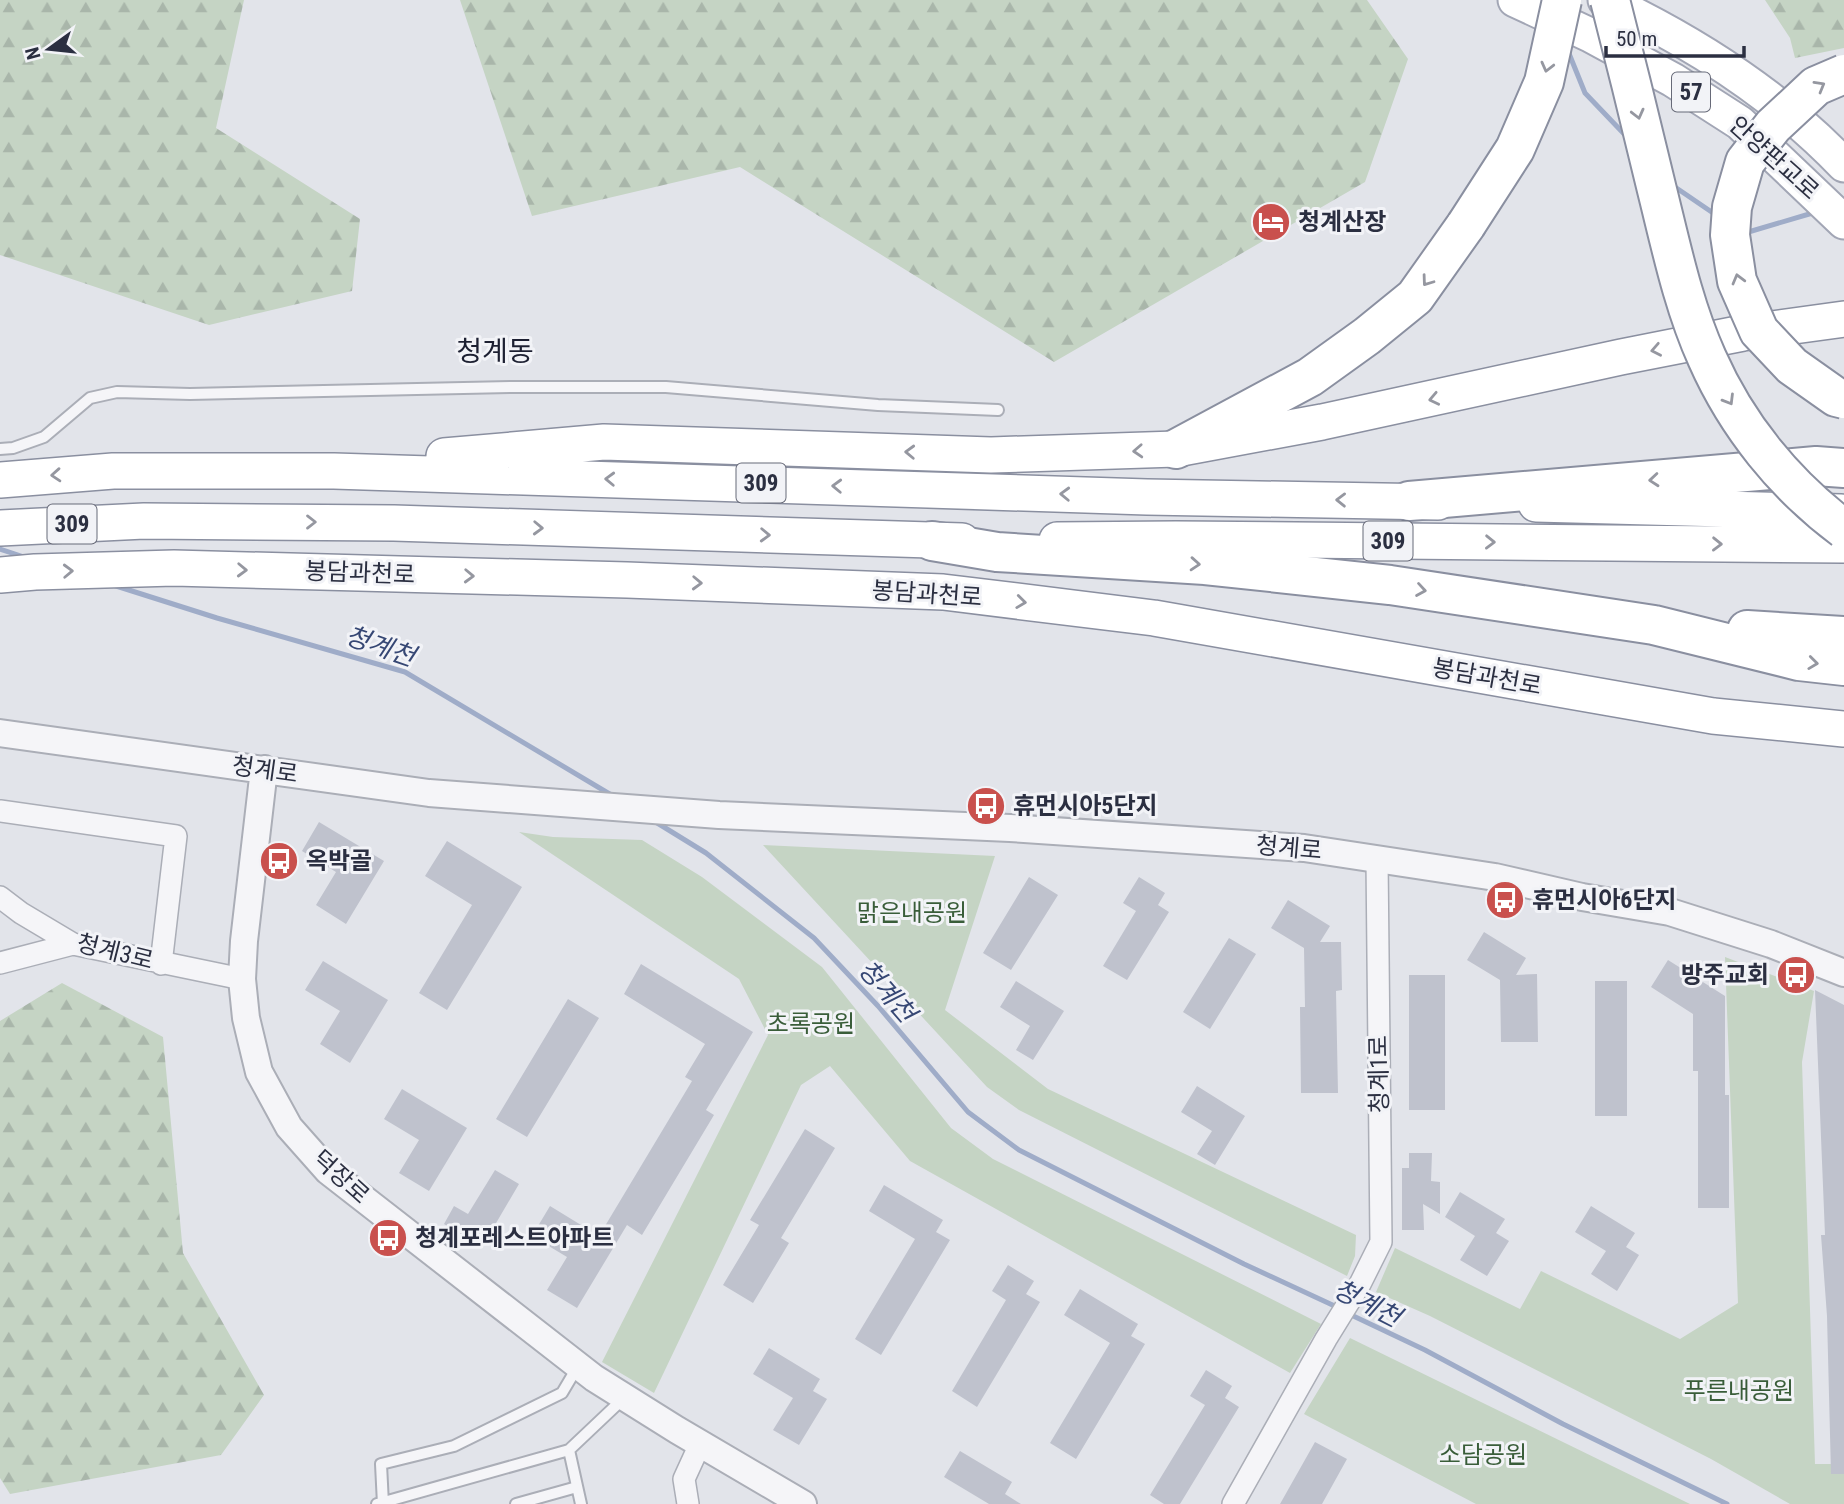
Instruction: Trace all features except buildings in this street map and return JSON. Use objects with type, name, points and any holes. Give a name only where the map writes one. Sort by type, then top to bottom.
[{"type":"highway","points":[[1608,0],[1681,286],[1706,356],[1727,398],[1771,462],[1820,511],[1844,529]]},
{"type":"highway","points":[[1176,449],[1310,377],[1415,297],[1515,149],[1570,15]]},
{"type":"highway","points":[[1844,74],[1816,86],[1773,126],[1745,162],[1732,207],[1730,235],[1737,281],[1759,331],[1792,366],[1836,397],[1844,399]]},
{"type":"highway","points":[[334,471],[468,453],[604,442],[991,455],[1176,449],[1322,422],[1743,333],[1844,319]]},
{"type":"highway","points":[[1409,501],[1816,466],[1844,468]]},
{"type":"highway","name":"309","points":[[0,480],[113,471],[334,471],[1147,497],[1844,512]]},
{"type":"highway","name":"봉담과천로","points":[[0,528],[144,521],[394,523],[932,541],[1176,539],[1844,545]]},
{"type":"highway","points":[[932,541],[997,552],[1205,565],[1391,585],[1654,625],[1799,661],[1844,666]]},
{"type":"highway","name":"봉담과천로","points":[[0,575],[174,568],[943,592],[1154,618],[1713,716],[1844,729]]},
{"type":"highway","points":[[1654,625],[1844,636]]},
{"type":"main road","name":"안양판교로","points":[[1515,0],[1570,15],[1740,123],[1844,222]]},
{"type":"main road","name":"안양판교로","points":[[1608,0],[1651,22],[1772,98],[1838,160]]},
{"type":"street","name":"청계로","points":[[0,733],[429,793],[530,802],[719,815],[1023,829],[1304,848],[1495,877],[1582,897],[1670,912],[1771,944],[1844,973]]},
{"type":"street","name":"덕장로","points":[[264,769],[242,979],[246,1018],[259,1072],[289,1127],[328,1171],[578,1366],[701,1444],[803,1504]]},
{"type":"street","points":[[0,811],[176,836],[161,964]]},
{"type":"street","name":"청계1로","points":[[1233,1504],[1360,1284],[1381,1242],[1377,859]]},
{"type":"street","name":"청계3로","points":[[0,897],[73,944],[242,979]]},
{"type":"street","points":[[0,963],[73,944]]},
{"type":"street","points":[[688,1504],[684,1479],[701,1444]]},
{"type":"lane","points":[[0,449],[13,448],[44,437],[90,398],[117,392],[190,394],[666,387],[878,405],[998,410]]},
{"type":"lane","points":[[578,1366],[562,1393],[454,1446],[381,1464],[381,1503],[569,1450],[625,1397]]},
{"type":"lane","points":[[569,1450],[581,1504]]},
{"type":"lane","points":[[516,1504],[578,1488]]},
{"type":"green space","points":[[0,0],[244,0],[216,128],[360,219],[352,291],[209,325],[0,255]]},
{"type":"green space","points":[[460,0],[1367,0],[1408,59],[1365,182],[1054,362],[740,167],[532,216]]},
{"type":"green space","points":[[1765,0],[1844,0],[1844,48],[1795,58],[1790,38]]},
{"type":"green space","name":"초록공원","points":[[519,832],[553,837],[642,840],[702,877],[822,967],[951,1128],[993,1159],[1321,1324],[1290,1373],[910,1161],[830,1066],[801,1085],[654,1393],[602,1362],[768,1035],[739,979]]},
{"type":"green space","name":"맑은내공원","points":[[763,845],[995,856],[945,1010],[1048,1089],[1356,1235],[1355,1256],[1347,1276],[1019,1110],[987,1087]]},
{"type":"green space","name":"푸른내공원","points":[[1725,957],[1814,991],[1802,1062],[1815,1464],[1844,1464],[1844,1504],[1790,1504],[1711,1459],[1430,1316],[1376,1292],[1395,1248],[1520,1309],[1541,1271],[1680,1339],[1738,1303]]},
{"type":"green space","points":[[62,983],[163,1037],[183,1253],[264,1395],[221,1455],[10,1494],[0,1478],[0,1021]]},
{"type":"green space","name":"소담공원","points":[[1350,1338],[1690,1504],[1476,1504],[1304,1414]]},
{"type":"waterway","points":[[1568,51],[1585,93],[1627,137]]},
{"type":"waterway","points":[[1672,185],[1716,215]]},
{"type":"waterway","points":[[1745,233],[1816,212]]},
{"type":"waterway","name":"청계천","points":[[0,549],[27,558]]},
{"type":"waterway","name":"청계천","points":[[113,585],[405,672],[613,796]]},
{"type":"waterway","name":"청계천","points":[[654,821],[706,853],[814,938],[878,1006],[968,1112],[1019,1150],[1244,1264],[1339,1308]]},
{"type":"waterway","name":"청계천","points":[[1347,1313],[1425,1350],[1563,1424],[1727,1504]]},
{"type":"place","name":"청계산장","points":[[1271,222]]},
{"type":"place","name":"휴먼시아5단지","points":[[986,806]]},
{"type":"place","name":"옥박골","points":[[279,861]]},
{"type":"place","name":"휴먼시아6단지","points":[[1505,900]]},
{"type":"place","name":"방주교회","points":[[1796,975]]},
{"type":"place","name":"청계포레스트아파트","points":[[388,1238]]},
{"type":"district","name":"청계동","points":[[495,351]]}]
